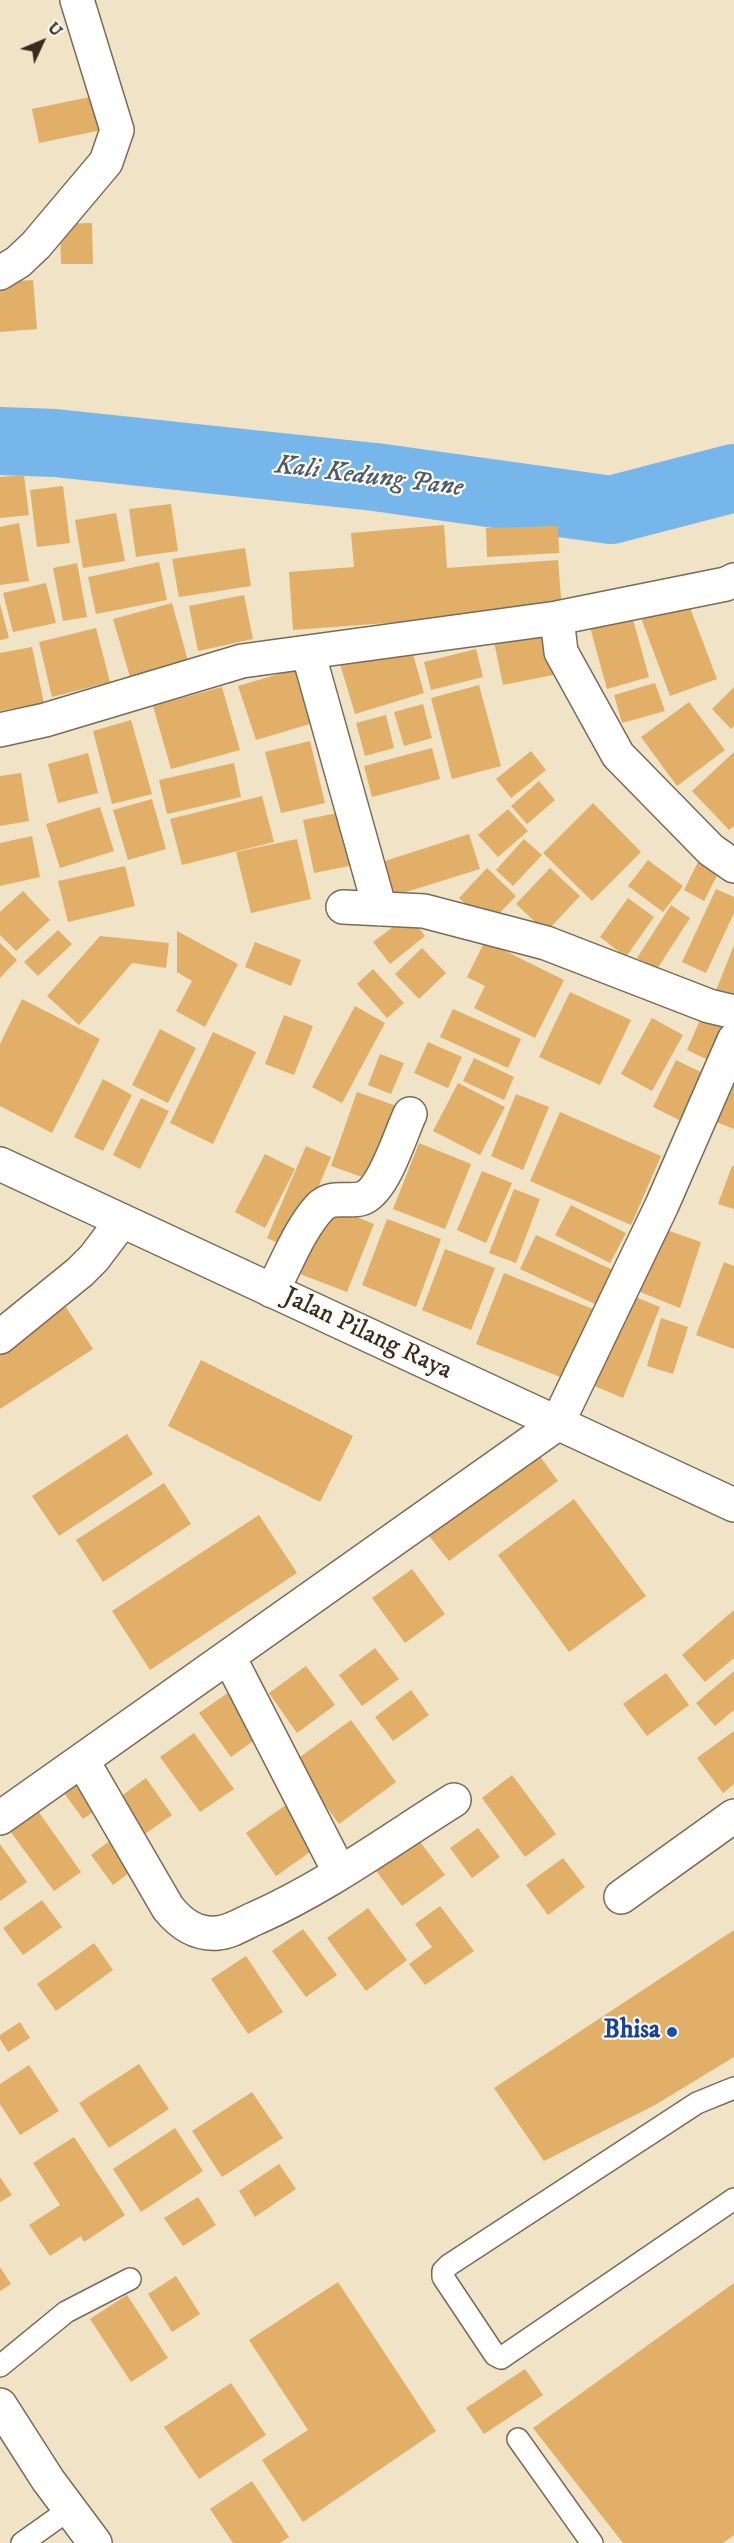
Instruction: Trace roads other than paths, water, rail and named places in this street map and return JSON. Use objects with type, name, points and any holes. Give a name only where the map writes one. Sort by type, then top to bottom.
[{"type":"main road","points":[[0,273],[18,262],[36,245],[106,162],[117,130],[77,0]]},
{"type":"main road","points":[[0,730],[45,720],[242,661],[557,618],[726,584],[734,580]]},
{"type":"main road","points":[[557,618],[561,652],[618,755],[711,850],[734,866]]},
{"type":"main road","points":[[308,652],[380,909]]},
{"type":"main road","points":[[343,907],[424,911],[546,943],[709,1006],[734,1012]]},
{"type":"main road","points":[[0,1818],[557,1424],[662,1205],[734,1040]]},
{"type":"main road","points":[[272,1291],[309,1221],[321,1206],[335,1199],[357,1200],[366,1197],[378,1187],[410,1114]]},
{"type":"main road","name":"Jalan Pilang Raya","points":[[0,1164],[734,1505]]},
{"type":"main road","points":[[0,1337],[80,1272],[94,1258],[122,1221]]},
{"type":"main road","points":[[229,1657],[339,1871]]},
{"type":"main road","points":[[82,1760],[168,1908],[190,1929],[201,1932],[226,1932],[288,1904],[454,1800]]},
{"type":"main road","points":[[621,1897],[734,1816]]},
{"type":"main road","points":[[0,2405],[48,2480],[95,2543]]},
{"type":"main road","points":[[0,2438],[48,2480]]},
{"type":"lane","points":[[734,2088],[697,2103],[449,2265],[443,2271],[443,2277],[495,2355],[501,2358],[734,2199]]},
{"type":"lane","points":[[0,2366],[66,2312],[129,2279]]},
{"type":"lane","points":[[518,2439],[592,2543]]},
{"type":"lane","points":[[22,2543],[70,2509]]},
{"type":"waterway","name":"Kali Kedung Pane","points":[[0,441],[55,443],[375,477],[611,510],[734,478]]},
{"type":"place","name":"Bhisa","points":[[672,2032]]}]
